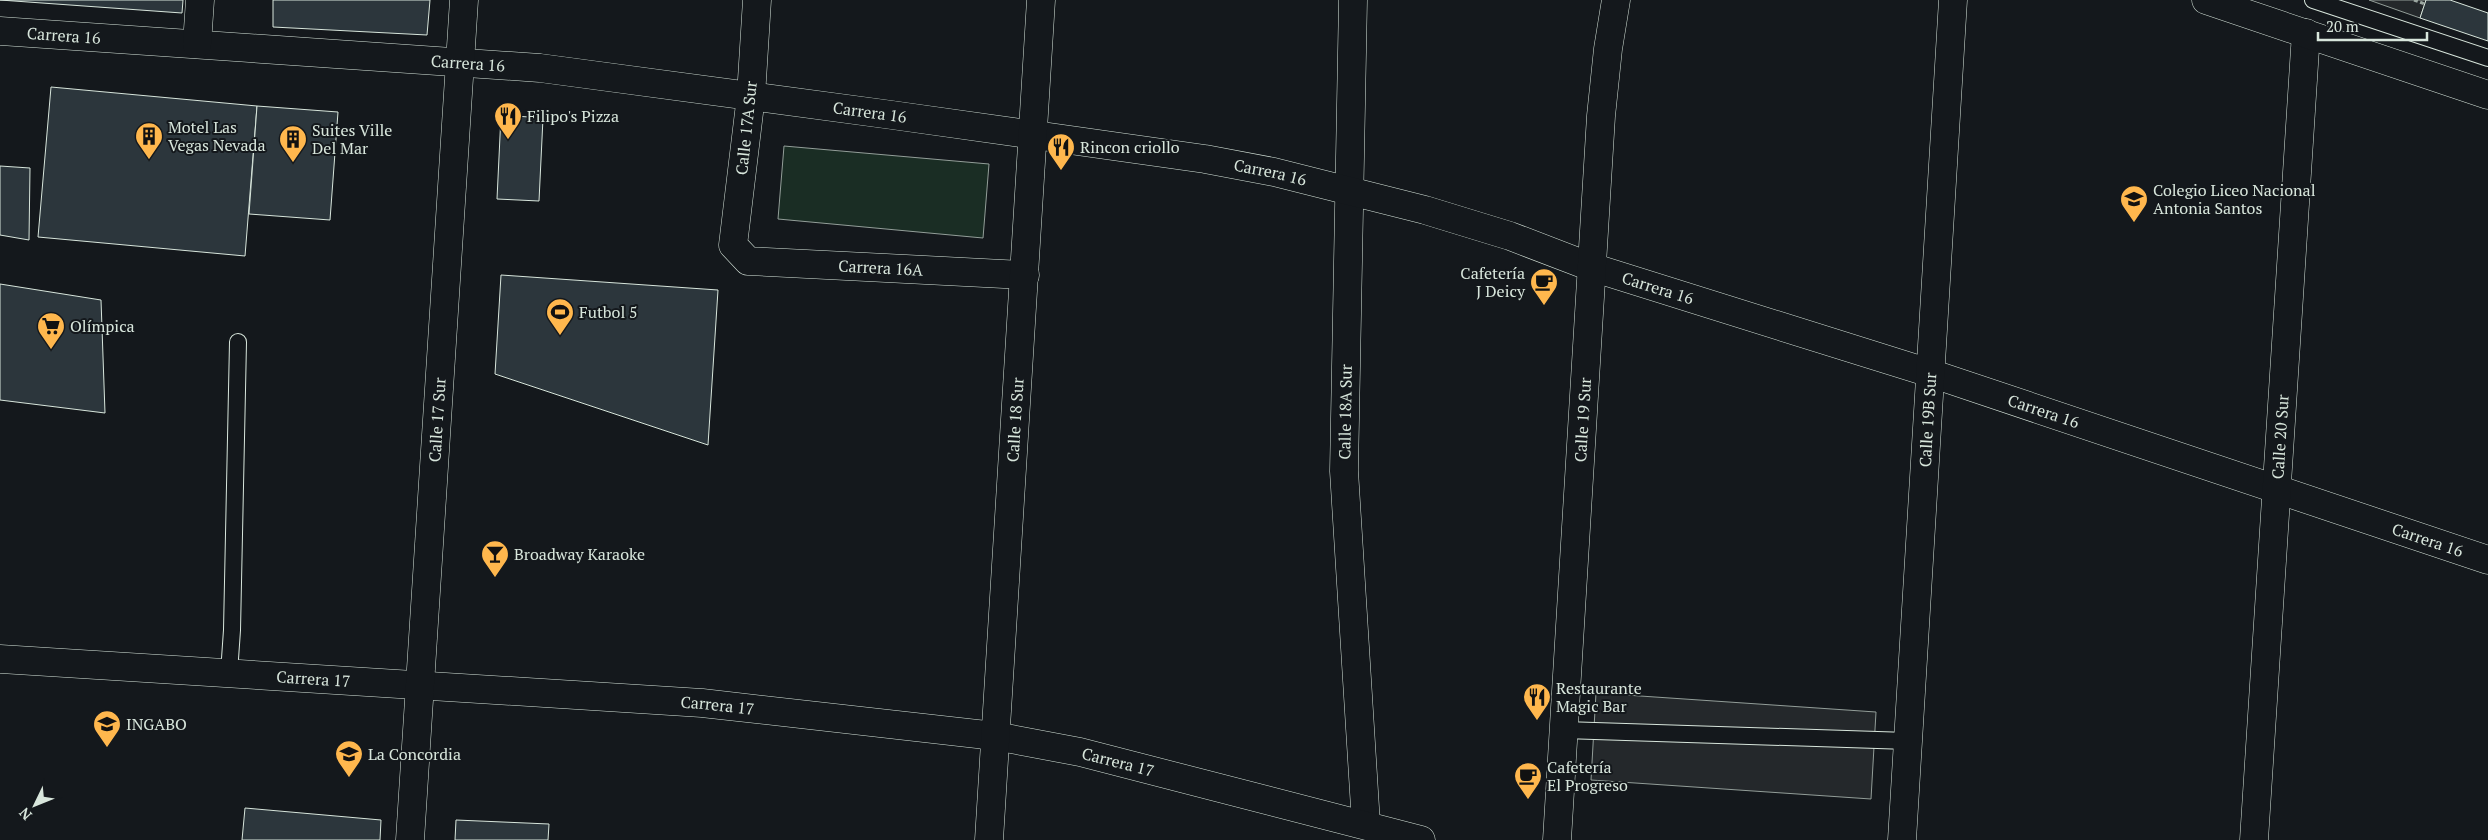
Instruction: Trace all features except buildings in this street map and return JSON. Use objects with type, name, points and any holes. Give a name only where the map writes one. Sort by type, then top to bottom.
[{"type":"street","points":[[197,44],[200,0]]},
{"type":"street","name":"Calle 17 Sur","points":[[410,840],[464,0]]},
{"type":"street","name":"Calle 17A Sur","points":[[739,254],[733,246],[750,96],[757,0]]},
{"type":"street","name":"Calle 18 Sur","points":[[989,840],[1041,0]]},
{"type":"street","name":"Calle 18A Sur","points":[[1353,0],[1344,472],[1366,824]]},
{"type":"street","name":"Calle 19 Sur","points":[[1557,840],[1601,116],[1608,49],[1616,0]]},
{"type":"street","name":"Calle 19B Sur","points":[[1902,840],[1953,0]]},
{"type":"street","points":[[2206,0],[2488,95]]},
{"type":"street","name":"Carrera 16","points":[[0,31],[540,68],[1205,159],[1274,172],[1349,190],[1510,236],[1591,267],[1930,373],[2488,560]]},
{"type":"street","name":"Calle 20 Sur","points":[[2254,840],[2306,33]]},
{"type":"street","name":"Carrera 16A","points":[[739,254],[748,261],[1025,274]]},
{"type":"street","name":"Carrera 17","points":[[0,659],[702,703],[995,736],[1080,752],[1366,824],[1421,840]]},
{"type":"lane","points":[[2313,0],[2488,58]]},
{"type":"lane","points":[[229,673],[232,630],[238,342]]},
{"type":"lane","points":[[1564,730],[1908,741]]},
{"type":"path","points":[[2414,0],[2425,4]]},
{"type":"green space","points":[[784,146],[989,164],[983,238],[778,219]]},
{"type":"shaded area","points":[[2369,0],[2426,0],[2420,18]]},
{"type":"shaded area","points":[[1596,693],[1876,712],[1871,799],[1591,780]]},
{"type":"place","name":"Filipo's Pizza","points":[[508,140]]},
{"type":"place","name":"Motel Las Vegas Nevada","points":[[149,160]]},
{"type":"place","name":"Suites Ville Del Mar","points":[[293,163]]},
{"type":"place","name":"Rincon criollo","points":[[1061,171]]},
{"type":"place","name":"Colegio Liceo Nacional Antonia Santos","points":[[2134,223]]},
{"type":"place","name":"Cafetería J Deicy","points":[[1544,306]]},
{"type":"place","name":"Futbol 5","points":[[560,336]]},
{"type":"place","name":"Olímpica","points":[[51,350]]},
{"type":"place","name":"Broadway Karaoke","points":[[495,578]]},
{"type":"place","name":"Restaurante Magic Bar","points":[[1537,721]]},
{"type":"place","name":"INGABO","points":[[107,748]]},
{"type":"place","name":"La Concordia","points":[[349,778]]},
{"type":"place","name":"Cafetería El Progreso","points":[[1528,800]]}]
